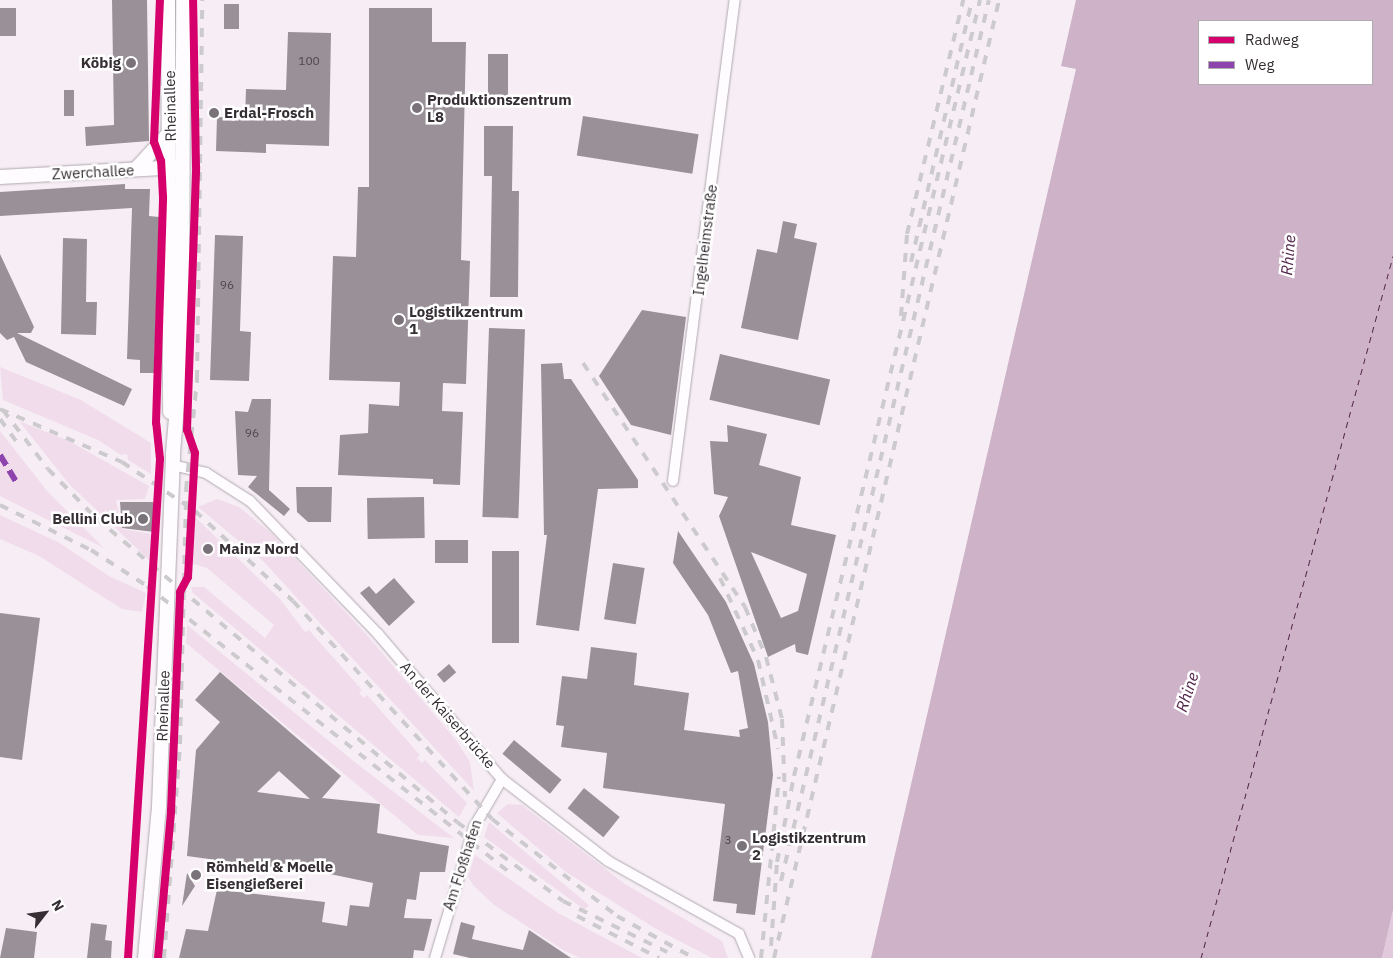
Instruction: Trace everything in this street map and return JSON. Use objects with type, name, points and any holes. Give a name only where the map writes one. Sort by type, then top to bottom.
[{"type":"main road","name":"Rheinallee","points":[[145,958],[159,806],[172,459],[171,167],[168,0]]},
{"type":"main road","name":"Rheinallee","points":[[172,459],[182,355],[186,167],[183,0]]},
{"type":"main road","points":[[136,169],[170,132]]},
{"type":"main road","name":"Zwerchallee","points":[[0,177],[186,167]]},
{"type":"street","name":"Ingelheimstraße","points":[[673,481],[735,0]]},
{"type":"street","name":"An der Kaiserbrücke","points":[[172,459],[206,473],[250,500],[378,634],[502,779],[608,861],[745,941],[749,958]]},
{"type":"street","name":"Am Floßhafen","points":[[435,958],[474,827],[502,779]]},
{"type":"shaded area","points":[[0,367],[81,400],[151,443],[151,474],[128,460],[127,454],[121,455],[98,440],[3,400]]},
{"type":"shaded area","points":[[19,421],[69,441],[149,486],[145,499],[116,500],[122,529],[152,534],[149,560],[69,484]]},
{"type":"shaded area","points":[[0,431],[48,492],[104,548],[0,496]]},
{"type":"shaded area","points":[[217,499],[239,507],[271,533],[366,634],[456,740],[470,762],[474,791],[264,562],[198,507]]},
{"type":"shaded area","points":[[0,515],[58,542],[109,576],[146,593],[142,612],[122,609],[39,556],[0,539]]},
{"type":"shaded area","points":[[193,515],[280,599],[305,632],[309,630],[362,690],[359,693],[364,698],[367,695],[420,755],[417,758],[422,763],[425,760],[467,803],[459,817],[193,593],[191,587],[204,587],[265,638],[274,625],[207,568],[191,563]]},
{"type":"shaded area","points":[[187,625],[356,763],[454,838],[418,835],[186,643]]},
{"type":"shaded area","points":[[508,804],[522,805],[625,884],[722,941],[728,958],[712,958],[656,929],[566,872],[497,813]]},
{"type":"shaded area","points":[[489,822],[589,905],[585,910],[484,837]]},
{"type":"shaded area","points":[[475,855],[558,913],[642,958],[580,958],[565,951],[494,905],[474,886],[468,877]]},
{"type":"shaded area","points":[[1393,910],[1393,958],[1382,958]]},
{"type":"water","name":"Rhine","points":[[1076,0],[1393,0],[1393,910],[1382,958],[871,958],[1076,69],[1061,66]]},
{"type":"building","name":"Köbig","points":[[112,0],[147,0],[149,141],[86,146],[85,127],[114,125]]},
{"type":"building","points":[[224,4],[239,4],[239,29],[224,29]]},
{"type":"building","points":[[0,8],[16,8],[16,36],[0,36]]},
{"type":"building","points":[[369,8],[432,8],[432,42],[466,42],[461,260],[470,261],[466,384],[443,383],[442,411],[463,412],[460,485],[433,484],[433,479],[338,475],[340,435],[368,433],[369,404],[399,406],[400,382],[329,380],[333,256],[356,257],[358,187],[369,187]]},
{"type":"building","points":[[288,32],[331,33],[329,146],[266,144],[266,153],[216,151],[217,117],[245,118],[246,89],[286,90]]},
{"type":"building","points":[[488,54],[508,54],[508,97],[488,97]]},
{"type":"building","points":[[64,90],[74,90],[74,116],[64,116]]},
{"type":"building","points":[[583,116],[699,134],[692,174],[577,156]]},
{"type":"building","points":[[484,126],[513,126],[512,191],[519,191],[518,297],[490,297],[492,176],[484,176]]},
{"type":"building","points":[[125,184],[125,189],[150,189],[149,216],[159,217],[154,373],[140,373],[140,360],[127,359],[132,208],[0,216],[0,192]]},
{"type":"building","points":[[783,221],[797,224],[794,238],[817,243],[798,340],[741,328],[757,249],[777,253]]},
{"type":"building","points":[[215,235],[243,236],[240,331],[251,332],[249,381],[210,380]]},
{"type":"building","points":[[63,238],[87,239],[86,302],[97,302],[96,335],[61,334]]},
{"type":"building","points":[[0,254],[34,327],[31,333],[17,333],[132,389],[124,406],[26,362],[14,337],[7,340],[0,333]]},
{"type":"building","points":[[642,310],[686,317],[671,435],[631,425],[599,376]]},
{"type":"building","points":[[489,328],[525,329],[518,518],[482,517]]},
{"type":"building","points":[[720,354],[830,379],[820,425],[709,400]]},
{"type":"building","points":[[562,363],[564,379],[571,379],[638,480],[638,488],[598,489],[579,631],[536,625],[547,535],[544,535],[541,364]]},
{"type":"building","points":[[252,399],[271,399],[269,490],[290,509],[284,516],[248,487],[257,476],[238,475],[235,411],[248,412]]},
{"type":"building","points":[[727,425],[767,434],[759,465],[801,477],[791,525],[836,535],[808,655],[796,652],[795,644],[768,657],[719,516],[728,497],[714,494],[710,441],[728,442]],"holes":[[[751,552],[807,574],[798,611],[781,618]]]},
{"type":"building","points":[[296,487],[332,487],[331,522],[308,522],[297,512]]},
{"type":"building","points":[[424,497],[425,538],[368,539],[367,498]]},
{"type":"building","points":[[120,502],[153,502],[154,532],[122,528]]},
{"type":"building","points":[[678,531],[726,602],[754,664],[768,722],[773,775],[755,915],[736,913],[737,904],[713,901],[725,804],[603,788],[607,753],[561,747],[564,726],[556,725],[562,676],[587,679],[591,647],[637,653],[634,685],[689,693],[684,730],[740,737],[739,730],[748,728],[738,671],[731,673],[708,615],[673,563]]},
{"type":"building","points":[[435,540],[468,540],[468,563],[435,563]]},
{"type":"building","points":[[492,551],[519,551],[519,643],[492,643]]},
{"type":"building","points":[[613,563],[645,568],[636,624],[604,619]]},
{"type":"building","points":[[394,578],[415,602],[389,626],[360,593],[369,586],[376,594]]},
{"type":"building","points":[[0,613],[40,618],[22,760],[0,757]]},
{"type":"building","points":[[449,664],[456,672],[444,683],[437,674]]},
{"type":"building","points":[[220,672],[341,776],[322,798],[380,804],[377,833],[449,846],[445,872],[420,872],[416,900],[407,899],[404,918],[432,919],[424,951],[414,950],[413,958],[179,958],[186,929],[208,931],[218,885],[230,891],[325,902],[322,922],[347,926],[350,905],[369,907],[373,883],[282,864],[282,869],[187,856],[196,750],[220,722],[195,700]],"holes":[[[279,771],[310,799],[257,792]]]},
{"type":"building","points":[[514,740],[561,780],[550,794],[502,754]]},
{"type":"building","points":[[584,788],[620,817],[603,837],[568,808]]},
{"type":"building","points":[[187,873],[195,886],[182,906]]},
{"type":"building","points":[[461,922],[475,926],[472,939],[523,950],[529,930],[571,958],[470,958],[453,954]]},
{"type":"building","points":[[91,923],[107,925],[105,940],[112,941],[111,958],[87,958]]},
{"type":"building","points":[[6,928],[37,932],[34,958],[0,958]]},
{"type":"ferry route","points":[[1201,958],[1393,256]]},
{"type":"railway","points":[[164,958],[180,744],[186,490],[197,379],[202,0]]},
{"type":"railway","points":[[901,316],[907,234],[963,0]]},
{"type":"railway","points":[[911,262],[972,0]]},
{"type":"railway","points":[[771,946],[777,862],[794,776],[980,0]]},
{"type":"railway","points":[[781,881],[989,0]]},
{"type":"railway","points":[[774,958],[999,0]]},
{"type":"railway","points":[[583,363],[745,607],[766,657],[782,719],[785,797]]},
{"type":"railway","points":[[0,409],[122,462],[195,511],[293,601],[492,819],[617,916],[694,958]]},
{"type":"railway","points":[[3,410],[48,469],[96,518],[457,822],[563,901],[667,952]]},
{"type":"railway","points":[[0,419],[19,445]]},
{"type":"railway","points":[[0,505],[91,550],[147,586],[510,873]]},
{"type":"railway","points":[[720,578],[758,660],[778,749]]},
{"type":"railway","points":[[761,958],[779,777]]},
{"type":"railway","points":[[577,916],[659,958]]},
{"type":"marked path","points":[[0,455],[16,482]]},
{"type":"cycle path","points":[[128,958],[160,459],[156,423],[163,197],[161,161],[154,142],[160,0]]},
{"type":"cycle path","points":[[158,958],[171,811],[180,592],[188,577],[195,453],[187,430],[196,167],[193,0]]},
{"type":"place","name":"Köbig","points":[[131,63]]},
{"type":"place","name":"Produktionszentrum L8","points":[[417,108]]},
{"type":"place","name":"Erdal-Frosch","points":[[214,113]]},
{"type":"place","name":"Logistikzentrum 1","points":[[399,320]]},
{"type":"place","name":"Bellini Club","points":[[143,519]]},
{"type":"place","name":"Mainz Nord","points":[[208,549]]},
{"type":"place","name":"Logistikzentrum 2","points":[[742,846]]},
{"type":"place","name":"Römheld & Moelle Eisengießerei","points":[[196,875]]}]
